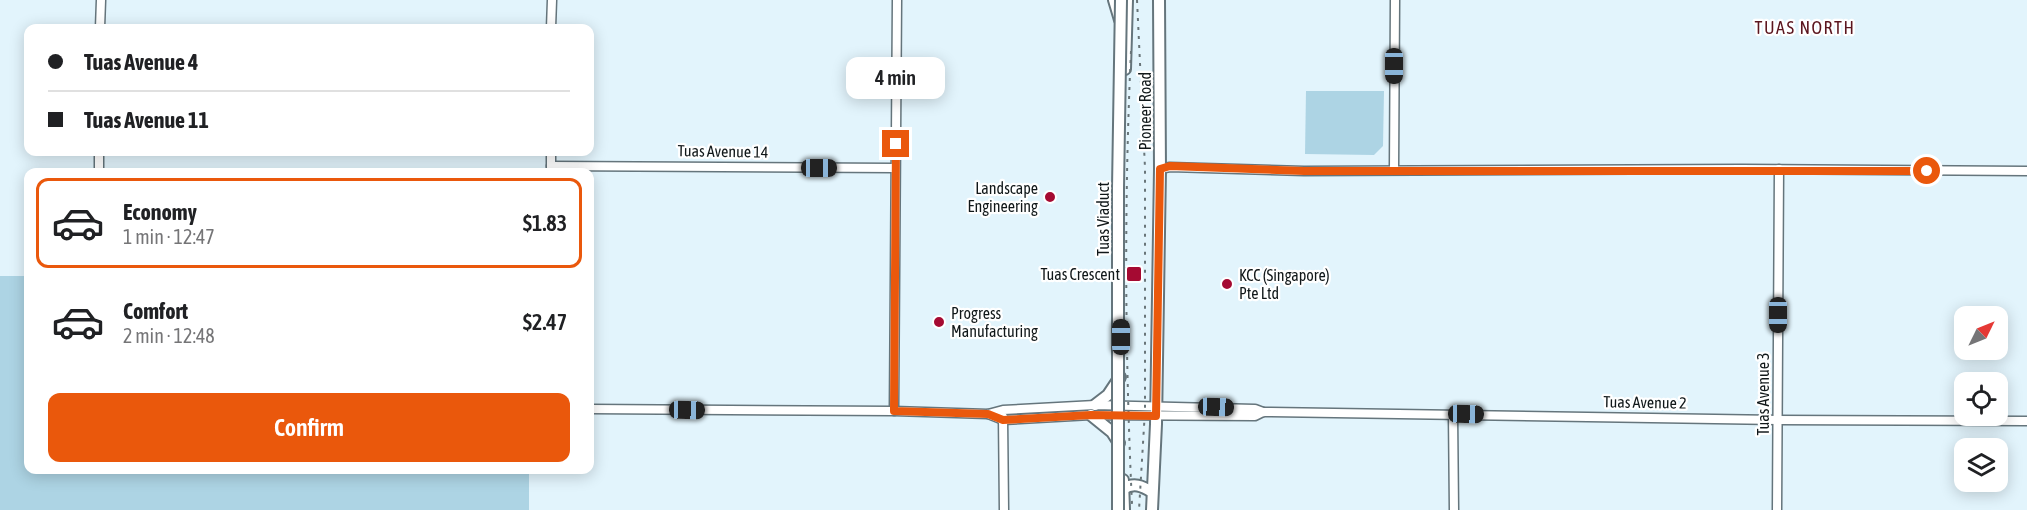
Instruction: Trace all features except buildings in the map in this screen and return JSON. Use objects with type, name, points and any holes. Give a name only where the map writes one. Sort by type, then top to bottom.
[{"type":"main road","points":[[1114,0],[1121,23]]},
{"type":"main road","name":"Tuas Viaduct","points":[[1118,510],[1118,199],[1121,0]]},
{"type":"main road","name":"Pioneer Road","points":[[1124,510],[1121,202],[1127,0]]},
{"type":"main road","name":"Pioneer Road","points":[[1152,510],[1160,169],[1159,0]]},
{"type":"main road","points":[[1121,375],[1108,395],[1093,410],[1112,432],[1122,449]]},
{"type":"main road","points":[[1123,489],[1130,485],[1137,485],[1152,492]]},
{"type":"street","points":[[100,24],[101,0]]},
{"type":"street","points":[[551,24],[552,0]]},
{"type":"street","points":[[894,411],[897,0]]},
{"type":"street","points":[[1394,170],[1395,0]]},
{"type":"street","points":[[1160,169],[1170,166],[1304,171],[2027,171]]},
{"type":"street","name":"Tuas Avenue 14","points":[[594,169],[895,168]]},
{"type":"street","name":"Tuas Avenue 3","points":[[1777,510],[1779,170]]},
{"type":"street","points":[[594,409],[894,411],[988,414],[1003,410],[1156,411]]},
{"type":"street","name":"Tuas Avenue 2","points":[[1156,411],[1255,409],[1263,412],[1778,420],[2027,421]]},
{"type":"street","points":[[1003,410],[1004,510]]},
{"type":"street","points":[[988,414],[1003,420],[1093,410]]},
{"type":"street","points":[[1454,414],[1454,510]]},
{"type":"shaded area","points":[[1306,91],[1384,91],[1383,146],[1374,155],[1305,154]]},
{"type":"shaded area","points":[[0,276],[24,276],[24,474],[529,474],[529,510],[0,510]]},
{"type":"railway","points":[[1137,0],[1145,168],[1145,410],[1139,510]]},
{"type":"railway","points":[[1131,51],[1126,278],[1132,504]]},
{"type":"place","name":"Landscape Engineering","points":[[1050,197]]},
{"type":"place","name":"Tuas Crescent","points":[[1134,274]]},
{"type":"place","name":"KCC (Singapore) Pte Ltd","points":[[1227,284]]},
{"type":"place","name":"Progress Manufacturing","points":[[939,322]]},
{"type":"district","name":"TUAS NORTH","points":[[1805,27]]},
{"type":"route","points":[[896,144],[894,411],[988,414],[1003,420],[1091,415],[1156,416],[1160,169],[1170,166],[1304,171],[1742,169],[1927,171]]}]
